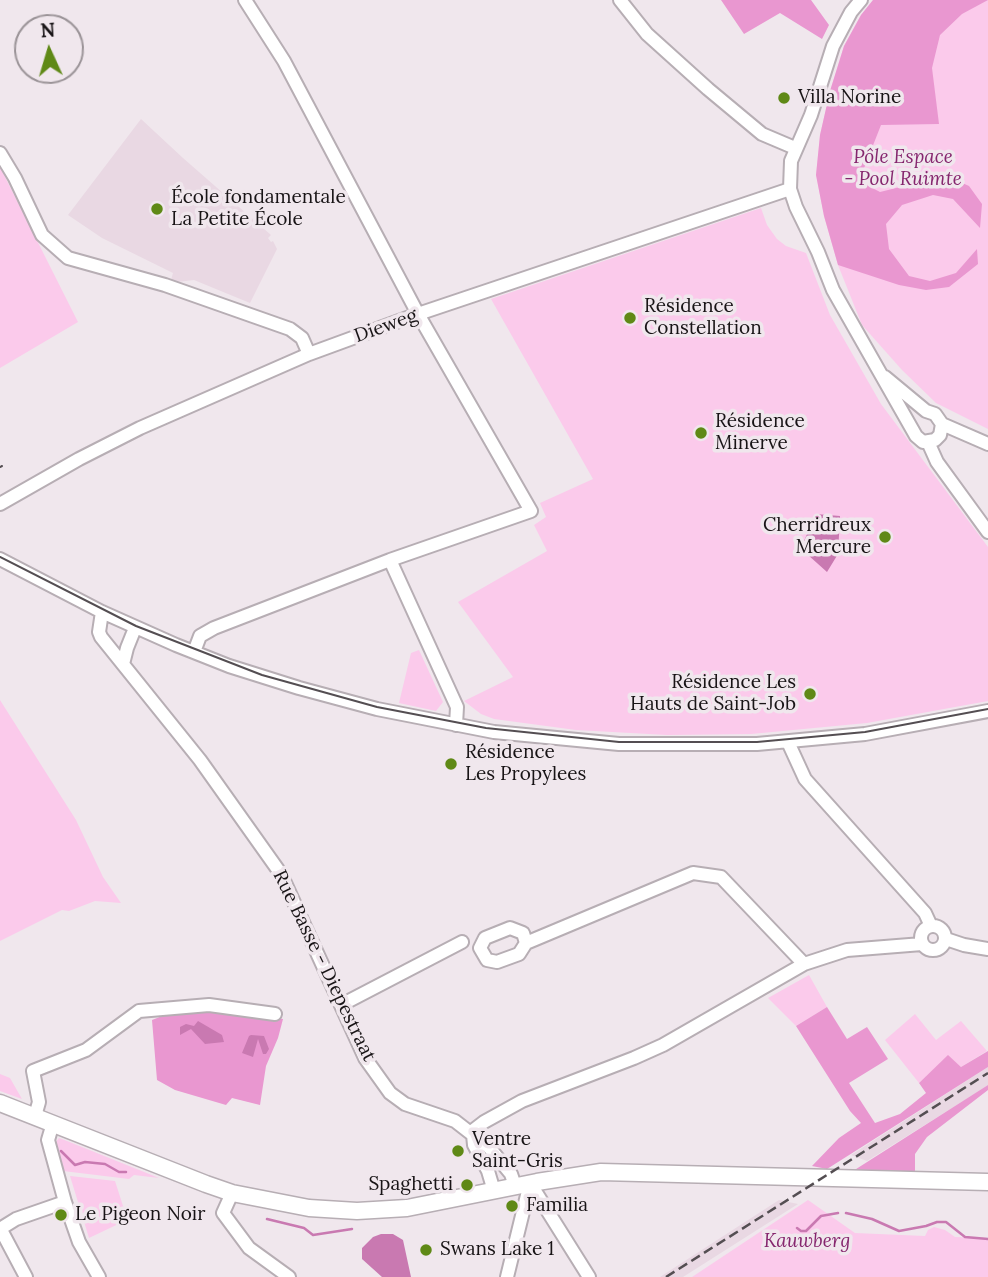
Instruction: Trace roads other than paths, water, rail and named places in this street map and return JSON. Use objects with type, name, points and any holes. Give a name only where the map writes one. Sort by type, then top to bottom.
[{"type":"main road","points":[[0,1103],[232,1193],[309,1208],[357,1211],[407,1208],[601,1172],[988,1182]]},
{"type":"street","points":[[194,652],[200,636],[205,631],[390,560],[531,511],[418,314],[284,61],[245,0]]},
{"type":"street","points":[[620,0],[648,34],[708,89],[762,134],[795,148]]},
{"type":"street","points":[[861,0],[836,39],[811,115],[795,148],[791,161],[790,189],[833,290],[919,440],[928,442],[939,437],[942,424]]},
{"type":"street","points":[[0,153],[42,235],[68,258],[165,285],[290,329],[302,338],[309,354]]},
{"type":"street","name":"Dieweg","points":[[0,504],[140,428],[309,354],[418,314],[790,189]]},
{"type":"street","points":[[881,374],[926,411],[935,414],[942,424],[988,444]]},
{"type":"street","points":[[912,428],[916,418],[926,411]]},
{"type":"street","points":[[928,442],[937,462],[988,532]]},
{"type":"street","points":[[0,559],[135,628],[194,652],[325,696],[400,715],[516,735],[612,744],[699,746],[788,742],[905,728],[988,711]]},
{"type":"street","points":[[390,560],[457,707],[456,725]]},
{"type":"street","name":"Rue Basse - Diepestraat","points":[[102,612],[99,632],[200,760],[281,874],[365,1058],[390,1093],[405,1104],[456,1121],[483,1140],[522,1185]]},
{"type":"street","points":[[123,664],[135,628]]},
{"type":"street","points":[[800,768],[806,740]]},
{"type":"street","points":[[788,742],[804,779],[925,913],[931,926],[943,930],[946,939],[942,947],[935,951],[924,947],[921,939]]},
{"type":"street","points":[[526,943],[693,873],[721,877],[804,964]]},
{"type":"street","points":[[494,1191],[488,1171],[474,1145],[472,1133],[484,1122],[522,1101],[663,1045],[804,964],[857,948],[922,944],[923,931],[931,926]]},
{"type":"street","points":[[946,939],[988,949]]},
{"type":"street","points":[[341,1005],[462,942]]},
{"type":"street","points":[[35,1116],[39,1102],[33,1071],[86,1051],[135,1013],[143,1010],[209,1005],[275,1014]]},
{"type":"street","points":[[52,1123],[48,1140],[65,1202],[79,1241],[99,1277]]},
{"type":"street","points":[[507,1277],[522,1185]]},
{"type":"street","points":[[522,1185],[589,1277]]},
{"type":"street","points":[[232,1193],[222,1213],[249,1248],[289,1277]]},
{"type":"street","points":[[26,1277],[0,1228],[16,1219],[65,1202]]},
{"type":"waterway","points":[[61,1151],[75,1165],[85,1162],[105,1164],[119,1172],[126,1172]]},
{"type":"waterway","points":[[797,1228],[806,1231],[821,1216],[838,1213]]},
{"type":"waterway","points":[[846,1213],[872,1219],[899,1231],[946,1222],[965,1237],[988,1239]]},
{"type":"waterway","points":[[267,1219],[304,1228],[313,1235],[352,1229]]},
{"type":"tram line","points":[[0,557],[136,626],[262,675],[377,707],[486,728],[619,742],[757,742],[865,732],[988,709]]},
{"type":"railway","points":[[666,1277],[988,1073]]},
{"type":"place","name":"Villa Norine","points":[[784,98]]},
{"type":"place","name":"École fondamentale La Petite École","points":[[157,209]]},
{"type":"place","name":"Résidence Constellation","points":[[630,318]]},
{"type":"place","name":"Résidence Minerve","points":[[701,433]]},
{"type":"place","name":"Cherridreux Mercure","points":[[885,537]]},
{"type":"place","name":"Résidence Les Hauts de Saint-Job","points":[[810,694]]},
{"type":"place","name":"Résidence Les Propylees","points":[[451,764]]},
{"type":"place","name":"Ventre Saint-Gris","points":[[458,1151]]},
{"type":"place","name":"Spaghetti","points":[[467,1185]]},
{"type":"place","name":"Familia","points":[[512,1206]]},
{"type":"place","name":"Le Pigeon Noir","points":[[61,1215]]},
{"type":"place","name":"Swans Lake 1","points":[[426,1250]]},
{"type":"park label","name":"Pôle Espace - Pool Ruimte","points":[[903,169]]},
{"type":"park label","name":"Kauwberg","points":[[807,1242]]}]
